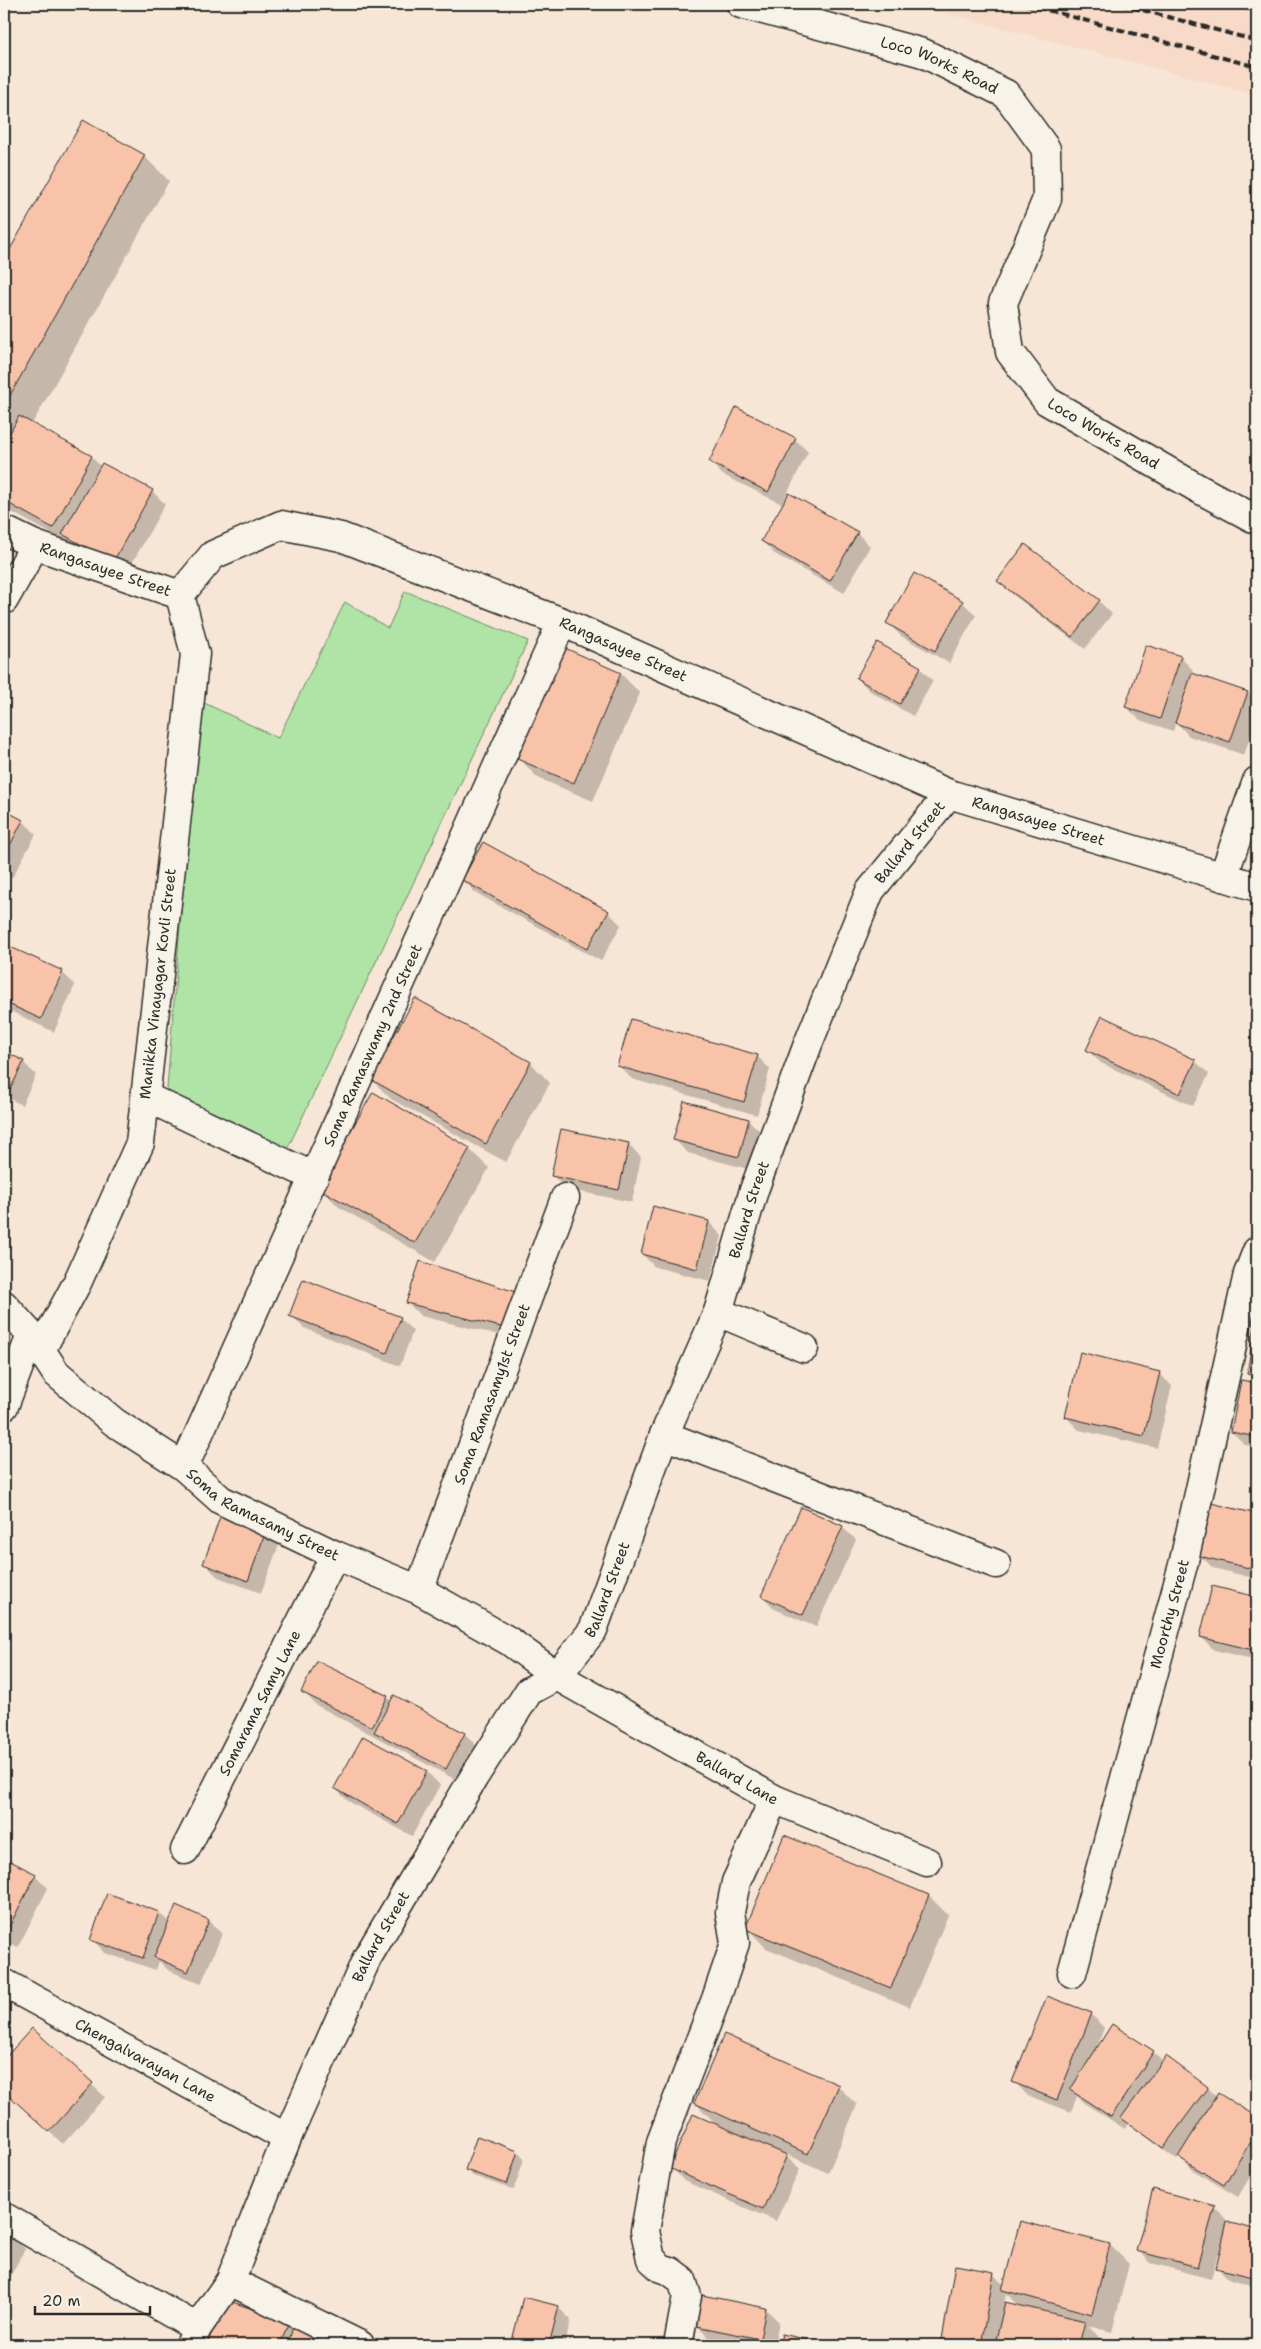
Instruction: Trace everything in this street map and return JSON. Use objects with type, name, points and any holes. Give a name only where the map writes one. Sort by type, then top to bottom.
[{"type":"street","name":"Loco Works Road","points":[[741,4],[923,53],[1006,94],[1046,149],[1047,199],[1003,303],[1010,352],[1047,400],[1199,489],[1257,520]]},
{"type":"street","name":"Rangasayee Street","points":[[4,530],[34,545],[180,594],[213,555],[281,525],[341,537],[562,622],[949,794],[1257,887]]},
{"type":"street","points":[[4,600],[34,545]]},
{"type":"street","name":"Manikka Vinayagar Kovli Street","points":[[4,1406],[36,1344],[77,1283],[140,1143],[195,654],[180,594]]},
{"type":"street","name":"Soma Ramaswamy 2nd Street","points":[[184,1467],[562,622]]},
{"type":"street","points":[[1224,877],[1257,781]]},
{"type":"street","name":"Ballard Street","points":[[193,2337],[230,2281],[287,2138],[366,1958],[474,1777],[529,1691],[557,1676],[593,1630],[664,1435],[718,1312],[754,1190],[808,1044],[870,891],[949,794]]},
{"type":"street","points":[[146,1097],[314,1177]]},
{"type":"street","name":"Soma Ramasamy1st Street","points":[[419,1590],[565,1198]]},
{"type":"street","name":"Moorthy Street","points":[[1072,1973],[1183,1565],[1251,1290],[1248,1274],[1257,1251]]},
{"type":"street","name":"Soma Ramasamy Street","points":[[4,1305],[36,1344],[56,1373],[114,1422],[184,1467],[221,1500],[335,1555],[419,1590],[509,1641],[557,1676]]},
{"type":"street","points":[[718,1312],[804,1348]]},
{"type":"street","points":[[664,1435],[996,1564]]},
{"type":"street","name":"Somarama Samy Lane","points":[[185,1850],[335,1555]]},
{"type":"street","name":"Ballard Lane","points":[[557,1676],[774,1799],[927,1862]]},
{"type":"street","points":[[678,2345],[687,2296],[686,2289],[682,2280],[670,2271],[660,2268],[651,2259],[645,2232],[661,2142],[716,1999],[735,1943],[730,1912],[736,1882],[774,1799]]},
{"type":"street","name":"Chengalvarayan Lane","points":[[4,1983],[287,2138]]},
{"type":"street","points":[[4,2218],[193,2337]]},
{"type":"street","points":[[230,2281],[360,2345]]},
{"type":"shaded area","points":[[912,4],[1257,4],[1257,95]]},
{"type":"green space","points":[[405,591],[528,641],[285,1154],[166,1101],[198,700],[278,738],[345,602],[388,628]]},
{"type":"building","points":[[83,120],[145,155],[4,406],[4,260]]},
{"type":"building","points":[[736,407],[796,438],[768,492],[709,462]]},
{"type":"building","points":[[19,416],[92,456],[53,528],[4,501],[4,444]]},
{"type":"building","points":[[102,463],[153,490],[113,562],[62,534]]},
{"type":"building","points":[[789,493],[858,532],[830,581],[761,541]]},
{"type":"building","points":[[1025,544],[1100,600],[1072,637],[997,581]]},
{"type":"building","points":[[914,573],[963,601],[935,651],[886,623]]},
{"type":"building","points":[[877,642],[921,667],[900,704],[856,678]]},
{"type":"building","points":[[1146,645],[1181,656],[1160,719],[1125,707]]},
{"type":"building","points":[[565,648],[621,673],[574,783],[517,759]]},
{"type":"building","points":[[1192,673],[1248,692],[1230,742],[1175,723]]},
{"type":"building","points":[[4,810],[23,820],[4,857]]},
{"type":"building","points":[[483,842],[609,911],[587,949],[462,880]]},
{"type":"building","points":[[4,944],[63,971],[41,1019],[4,1002]]},
{"type":"building","points":[[415,998],[531,1062],[486,1144],[370,1079]]},
{"type":"building","points":[[1102,1016],[1196,1060],[1180,1094],[1086,1050]]},
{"type":"building","points":[[631,1019],[758,1055],[744,1102],[617,1066]]},
{"type":"building","points":[[4,1051],[24,1061],[9,1092],[4,1090]]},
{"type":"building","points":[[373,1092],[470,1148],[415,1243],[318,1188]]},
{"type":"building","points":[[684,1101],[749,1119],[739,1157],[673,1140]]},
{"type":"building","points":[[561,1129],[629,1143],[619,1190],[551,1176]]},
{"type":"building","points":[[653,1206],[709,1221],[697,1269],[641,1254]]},
{"type":"building","points":[[420,1261],[525,1295],[513,1330],[406,1303]]},
{"type":"building","points":[[303,1279],[401,1317],[387,1353],[289,1316]]},
{"type":"building","points":[[1257,1312],[1257,1376],[1247,1374]]},
{"type":"building","points":[[1080,1352],[1160,1372],[1144,1436],[1065,1417]]},
{"type":"building","points":[[1241,1380],[1257,1383],[1257,1437],[1231,1432]]},
{"type":"building","points":[[1211,1503],[1257,1514],[1257,1570],[1199,1556]]},
{"type":"building","points":[[801,1507],[843,1526],[803,1615],[761,1596]]},
{"type":"building","points":[[223,1509],[268,1525],[248,1581],[203,1564]]},
{"type":"building","points":[[1212,1586],[1257,1597],[1257,1651],[1200,1637]]},
{"type":"building","points":[[317,1661],[388,1696],[372,1727],[301,1692]]},
{"type":"building","points":[[394,1695],[465,1733],[446,1769],[374,1732]]},
{"type":"building","points":[[363,1736],[427,1771],[398,1824],[334,1788]]},
{"type":"building","points":[[784,1835],[929,1895],[891,1988],[745,1929]]},
{"type":"building","points":[[4,1858],[36,1874],[5,1935],[4,1934]]},
{"type":"building","points":[[107,1893],[159,1912],[143,1958],[90,1940]]},
{"type":"building","points":[[176,1905],[209,1920],[188,1972],[154,1957]]},
{"type":"building","points":[[1047,1996],[1092,2013],[1057,2100],[1012,2082]]},
{"type":"building","points":[[1112,2024],[1154,2051],[1111,2117],[1070,2090]]},
{"type":"building","points":[[32,2028],[93,2083],[49,2132],[4,2091],[4,2059]]},
{"type":"building","points":[[724,2034],[839,2085],[808,2154],[694,2103]]},
{"type":"building","points":[[1166,2056],[1208,2087],[1163,2148],[1121,2118]]},
{"type":"building","points":[[1218,2093],[1257,2117],[1257,2131],[1224,2185],[1178,2157]]},
{"type":"building","points":[[693,2114],[787,2155],[763,2209],[669,2168]]},
{"type":"building","points":[[477,2136],[518,2151],[507,2184],[465,2170]]},
{"type":"building","points":[[1153,2189],[1215,2206],[1198,2267],[1136,2251]]},
{"type":"building","points":[[1020,2221],[1110,2244],[1092,2314],[1002,2290]]},
{"type":"building","points":[[1227,2222],[1257,2230],[1257,2278],[1216,2268]]},
{"type":"building","points":[[4,2230],[13,2235],[4,2251]]},
{"type":"building","points":[[955,2265],[994,2272],[981,2345],[941,2345]]},
{"type":"building","points":[[702,2295],[766,2308],[760,2339],[696,2326]]},
{"type":"building","points":[[523,2297],[559,2306],[549,2345],[511,2345]]},
{"type":"building","points":[[224,2299],[289,2322],[280,2345],[207,2345]]},
{"type":"building","points":[[1005,2302],[1085,2321],[1079,2345],[995,2344]]},
{"type":"building","points":[[293,2326],[355,2345],[288,2345]]},
{"type":"building","points":[[782,2334],[831,2345],[779,2345]]},
{"type":"railway","points":[[1025,4],[1257,67]]},
{"type":"railway","points":[[1120,4],[1257,41]]},
{"type":"railway","points":[[1229,4],[1257,11]]}]
